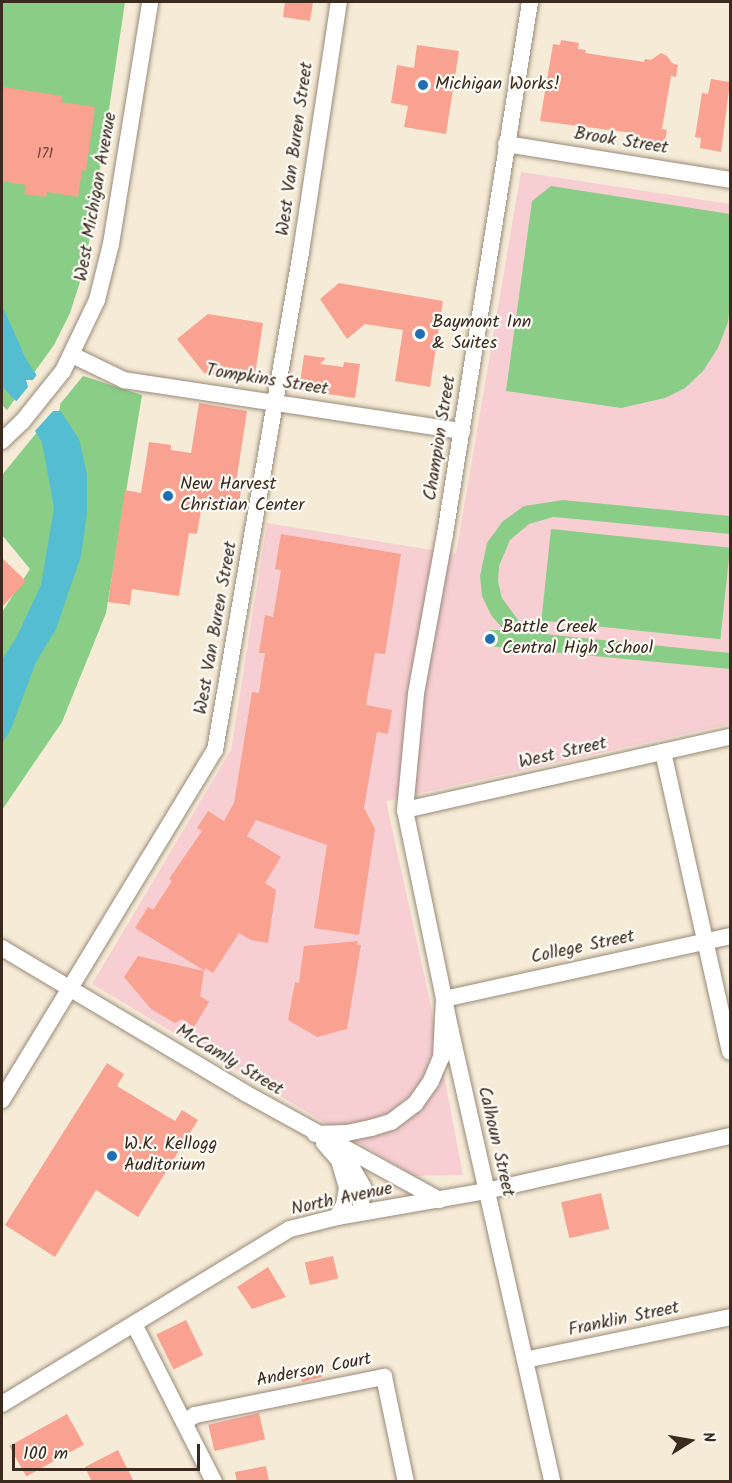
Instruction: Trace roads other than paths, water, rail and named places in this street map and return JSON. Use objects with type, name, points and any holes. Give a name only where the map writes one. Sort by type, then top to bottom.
[{"type":"street","name":"West Michigan Avenue","points":[[9,430],[63,371],[91,315],[108,263],[150,2]]},
{"type":"street","name":"West Van Buren Street","points":[[2,1100],[215,750],[275,401],[339,2]]},
{"type":"street","name":"Champion Street","points":[[405,810],[414,704],[462,431],[530,2]]},
{"type":"street","name":"Brook Street","points":[[506,144],[730,180]]},
{"type":"street","name":"Tompkins Street","points":[[72,355],[124,380],[462,431]]},
{"type":"street","name":"West Street","points":[[405,810],[730,738]]},
{"type":"street","points":[[663,752],[730,1052]]},
{"type":"street","name":"Calhoun Street","points":[[405,810],[444,999],[552,1482]]},
{"type":"street","name":"College Street","points":[[444,999],[730,936]]},
{"type":"street","name":"McCamly Street","points":[[2,948],[315,1134],[440,1200]]},
{"type":"street","points":[[315,1134],[347,1133],[371,1128],[391,1122],[415,1104],[441,1058],[444,999]]},
{"type":"street","points":[[315,1134],[339,1160],[351,1166],[360,1180],[364,1196],[360,1214]]},
{"type":"street","name":"North Avenue","points":[[2,1404],[290,1229],[337,1217],[486,1191],[730,1136]]},
{"type":"street","points":[[337,1217],[344,1205],[347,1188],[339,1160]]},
{"type":"street","name":"Franklin Street","points":[[525,1360],[730,1317]]},
{"type":"street","points":[[134,1324],[214,1482]]},
{"type":"street","name":"Anderson Court","points":[[184,1422],[195,1415],[384,1377],[406,1482]]},
{"type":"water","points":[[2,305],[26,359],[79,439],[87,474],[87,513],[81,556],[56,629],[36,662],[11,729],[2,744],[2,660],[17,636],[41,585],[54,508],[42,442],[16,401],[2,386]]},
{"type":"place","name":"Michigan Works!","points":[[423,85]]},
{"type":"place","name":"Baymont Inn & Suites","points":[[420,334]]},
{"type":"place","name":"New Harvest Christian Center","points":[[168,496]]},
{"type":"place","name":"Battle Creek Central High School","points":[[490,639]]},
{"type":"place","name":"W.K. Kellogg Auditorium","points":[[112,1156]]}]
